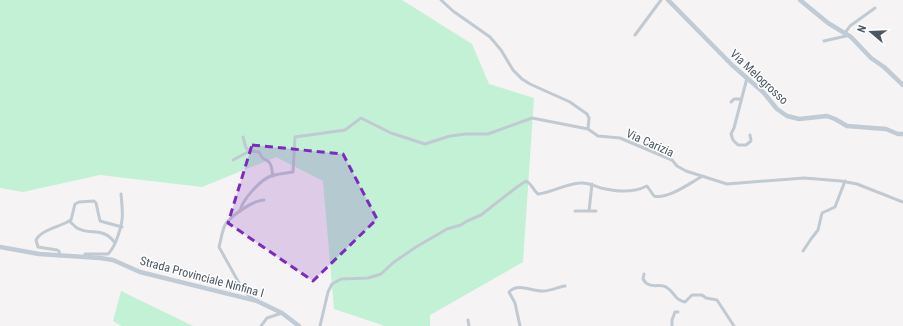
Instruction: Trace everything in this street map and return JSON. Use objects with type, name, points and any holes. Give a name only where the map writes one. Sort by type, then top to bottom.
[{"type":"street","points":[[441,0],[453,11],[490,37],[512,70],[522,79],[570,102],[587,114],[589,118],[588,129]]},
{"type":"street","points":[[635,35],[660,0]]},
{"type":"street","name":"Via Melogrosso","points":[[668,0],[732,65],[763,92],[777,109],[787,116],[799,119],[827,116],[847,126],[886,129],[898,134],[903,134]]},
{"type":"street","points":[[800,0],[828,24],[846,34],[871,58],[884,67],[903,85]]},
{"type":"street","points":[[824,40],[846,36],[850,26],[874,8]]},
{"type":"street","points":[[747,78],[736,125],[731,134],[732,140],[738,145],[746,145],[751,141],[750,135]]},
{"type":"street","points":[[731,102],[734,99],[741,99]]},
{"type":"street","name":"Via Carizia","points":[[273,176],[293,172],[295,137],[345,130],[361,118],[391,133],[425,144],[450,136],[488,134],[532,118],[588,129],[598,136],[620,138],[672,160],[677,166],[686,171],[726,184],[804,178],[845,182],[857,184],[903,202]]},
{"type":"street","points":[[243,137],[246,148],[250,152]]},
{"type":"street","points":[[233,160],[250,152],[259,152],[262,159],[268,162],[272,167],[273,176],[269,177],[249,195],[241,206],[240,211]]},
{"type":"street","points":[[320,326],[328,292],[332,284],[341,279],[368,278],[381,274],[394,262],[416,246],[447,229],[461,225],[481,215],[516,187],[526,181],[531,184],[535,192],[538,194],[582,182],[601,188],[621,191],[640,190],[647,186],[654,196],[660,197],[675,192],[701,177]]},
{"type":"street","points":[[804,251],[818,230],[822,213],[835,207],[845,182]]},
{"type":"street","points":[[589,211],[592,184]]},
{"type":"street","points":[[84,257],[85,254],[108,254],[112,251],[122,227],[123,216],[121,194]]},
{"type":"street","points":[[257,301],[244,292],[219,247],[224,226],[228,220],[258,200],[264,200]]},
{"type":"street","points":[[60,256],[59,251],[57,250],[38,247],[36,240],[40,235],[52,228],[64,225],[69,221],[75,204],[79,202],[94,201],[96,203],[100,221],[122,227]]},
{"type":"street","points":[[575,211],[596,211]]},
{"type":"street","points":[[69,221],[77,228],[90,232],[102,232],[115,243]]},
{"type":"street","name":"Strada Provinciale Ninfina I","points":[[0,247],[39,254],[113,260],[140,272],[257,301],[282,313],[299,326]]},
{"type":"street","points":[[644,274],[643,279],[646,283],[657,287],[666,287],[680,301],[686,302],[692,295],[698,294],[706,298],[717,300],[734,326]]},
{"type":"street","points":[[520,326],[515,303],[509,292],[522,287],[543,291],[565,286]]},
{"type":"street","points":[[672,326],[675,312],[678,312]]},
{"type":"street","points":[[262,326],[267,318],[282,313]]},
{"type":"street","points":[[468,320],[469,326]]},
{"type":"highlighted area","points":[[252,145],[343,154],[377,219],[313,281],[228,223]]},
{"type":"green space","points":[[0,0],[402,0],[472,44],[489,84],[534,98],[523,262],[430,315],[430,326],[385,326],[334,309],[323,181],[276,157],[202,187],[100,175],[23,192],[0,188]]},
{"type":"green space","points":[[121,291],[193,326],[122,326],[113,321]]}]
